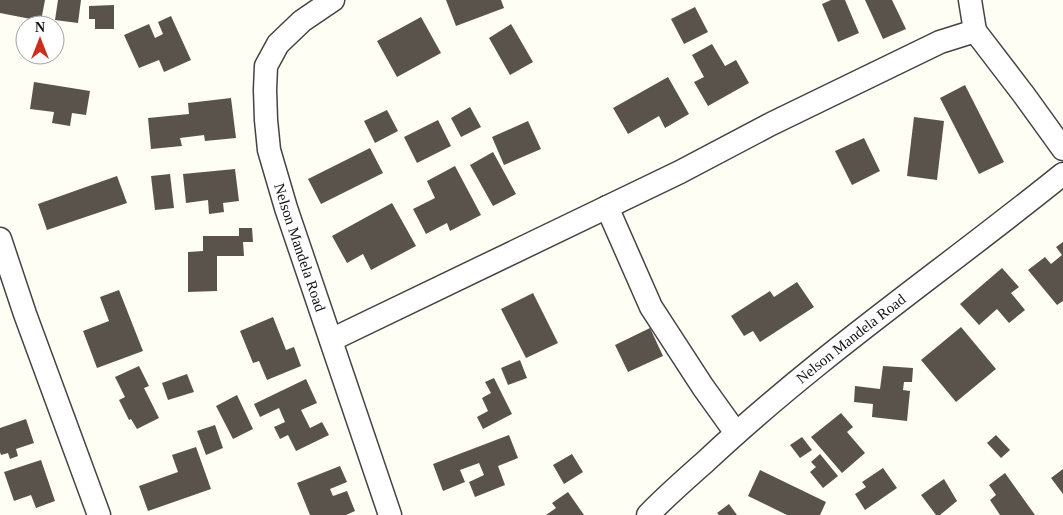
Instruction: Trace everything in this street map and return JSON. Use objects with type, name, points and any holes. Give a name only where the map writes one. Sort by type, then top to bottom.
[{"type":"street","name":"Nelson Mandela Road","points":[[333,0],[302,21],[278,44],[266,66],[266,120],[269,150],[286,208],[390,515]]},
{"type":"street","points":[[970,0],[975,31],[1063,149]]},
{"type":"street","points":[[331,340],[680,172],[771,124],[940,42],[975,31]]},
{"type":"street","name":"Nelson Mandela Road","points":[[648,515],[736,433],[786,390],[1063,174]]},
{"type":"street","points":[[607,207],[650,307],[736,433]]},
{"type":"street","points":[[0,239],[25,314],[99,515]]},
{"type":"building","points":[[0,0],[45,0],[42,15],[15,16],[0,13]]},
{"type":"building","points":[[58,0],[81,0],[78,23],[65,21],[65,15],[56,15]]},
{"type":"building","points":[[446,0],[501,0],[504,8],[456,26]]},
{"type":"building","points":[[831,0],[845,0],[859,33],[838,42],[822,4]]},
{"type":"building","points":[[865,0],[892,0],[906,29],[883,39]]},
{"type":"building","points":[[114,5],[114,29],[95,29],[95,19],[89,19],[89,6]]},
{"type":"building","points":[[695,7],[708,32],[684,44],[671,19]]},
{"type":"building","points":[[171,16],[191,60],[164,72],[159,60],[139,68],[124,35],[149,24],[155,38],[163,34],[158,22]]},
{"type":"building","points":[[421,17],[441,53],[397,77],[377,41]]},
{"type":"building","points":[[511,24],[533,62],[510,75],[489,38]]},
{"type":"building","points":[[712,44],[725,66],[736,60],[749,83],[708,106],[694,82],[704,77],[692,55]]},
{"type":"building","points":[[668,77],[689,114],[665,128],[659,116],[628,134],[613,108]]},
{"type":"building","points":[[34,82],[90,91],[86,115],[72,113],[70,126],[52,123],[54,112],[30,109]]},
{"type":"building","points":[[965,85],[1004,162],[979,174],[940,98]]},
{"type":"building","points":[[231,98],[236,138],[205,141],[204,135],[180,138],[182,146],[151,149],[148,118],[189,114],[188,103]]},
{"type":"building","points":[[470,107],[481,127],[461,137],[451,118]]},
{"type":"building","points":[[387,110],[398,131],[375,143],[364,121]]},
{"type":"building","points":[[914,117],[944,121],[937,180],[907,176]]},
{"type":"building","points":[[438,120],[451,146],[417,163],[404,137]]},
{"type":"building","points":[[528,121],[541,149],[504,165],[492,137]]},
{"type":"building","points":[[864,138],[880,171],[852,185],[835,151]]},
{"type":"building","points":[[370,148],[383,173],[321,204],[308,179]]},
{"type":"building","points":[[493,152],[516,194],[493,206],[470,165]]},
{"type":"building","points":[[455,166],[481,215],[450,231],[447,223],[426,234],[413,209],[435,198],[427,181]]},
{"type":"building","points":[[235,169],[239,201],[223,203],[224,212],[209,214],[208,200],[186,203],[183,174]]},
{"type":"building","points":[[170,174],[174,208],[155,210],[151,176]]},
{"type":"building","points":[[117,176],[127,203],[47,230],[38,204]]},
{"type":"building","points":[[392,203],[416,246],[371,270],[363,254],[347,263],[332,236]]},
{"type":"building","points":[[239,228],[252,228],[253,242],[243,242],[244,256],[217,256],[217,291],[188,292],[188,252],[203,251],[203,236],[239,236]]},
{"type":"building","points":[[1063,242],[1063,301],[1057,305],[1028,270],[1045,257],[1051,264],[1062,255],[1056,247]]},
{"type":"building","points":[[1002,268],[1019,287],[1011,293],[1025,310],[1009,323],[997,309],[979,325],[960,304]]},
{"type":"building","points":[[797,282],[814,307],[760,342],[753,331],[744,336],[731,316],[770,291],[774,297]]},
{"type":"building","points":[[119,290],[143,351],[97,368],[83,331],[109,321],[100,297]]},
{"type":"building","points":[[533,293],[558,343],[526,358],[501,309]]},
{"type":"building","points":[[273,317],[286,350],[294,347],[301,366],[267,380],[259,361],[253,363],[240,331]]},
{"type":"building","points":[[961,327],[996,369],[956,402],[921,360]]},
{"type":"building","points":[[650,328],[663,356],[628,372],[615,345]]},
{"type":"building","points":[[520,360],[527,378],[508,385],[501,368]]},
{"type":"building","points":[[139,366],[149,386],[144,388],[159,418],[137,429],[131,419],[129,420],[119,400],[125,397],[115,377]]},
{"type":"building","points":[[883,366],[913,368],[912,382],[904,382],[903,390],[910,391],[907,421],[872,417],[873,404],[854,402],[855,386],[880,389]]},
{"type":"building","points":[[187,374],[194,392],[168,400],[162,383]]},
{"type":"building","points":[[494,378],[512,414],[483,429],[477,417],[488,411],[482,398],[491,393],[485,382]]},
{"type":"building","points":[[306,379],[317,403],[301,410],[310,428],[322,422],[329,435],[296,451],[288,435],[280,439],[274,427],[285,422],[279,408],[260,417],[254,404]]},
{"type":"building","points":[[237,395],[253,429],[233,439],[216,406]]},
{"type":"building","points":[[841,413],[853,427],[847,432],[865,453],[842,473],[811,437]]},
{"type":"building","points":[[26,419],[34,443],[16,449],[18,456],[10,459],[8,453],[1,455],[0,428]]},
{"type":"building","points":[[215,425],[223,448],[206,455],[197,431]]},
{"type":"building","points":[[509,435],[518,458],[498,466],[505,485],[475,497],[469,482],[484,475],[479,463],[460,470],[465,482],[443,491],[433,464]]},
{"type":"building","points":[[996,435],[1010,450],[1001,458],[987,443]]},
{"type":"building","points":[[802,437],[812,450],[800,458],[790,445]]},
{"type":"building","points":[[196,447],[211,489],[148,511],[139,486],[178,472],[172,455]]},
{"type":"building","points":[[572,454],[583,472],[564,484],[553,465]]},
{"type":"building","points":[[820,454],[838,476],[823,488],[810,472],[816,467],[811,462]]},
{"type":"building","points":[[41,460],[55,501],[36,508],[31,495],[14,501],[4,472]]},
{"type":"building","points":[[340,466],[347,482],[330,489],[333,496],[347,491],[355,511],[346,515],[310,515],[297,483]]},
{"type":"building","points":[[883,468],[897,488],[865,510],[855,494],[866,487],[862,482]]},
{"type":"building","points":[[1063,469],[1063,494],[1051,478]]},
{"type":"building","points":[[760,470],[826,502],[820,515],[787,515],[748,496]]},
{"type":"building","points":[[1005,473],[1035,515],[1000,515],[990,500],[996,495],[989,485]]},
{"type":"building","points":[[944,479],[957,501],[940,515],[936,515],[921,495]]},
{"type":"building","points":[[568,492],[584,515],[546,515],[556,508],[552,503]]},
{"type":"building","points":[[729,504],[737,515],[719,515],[717,513]]}]
